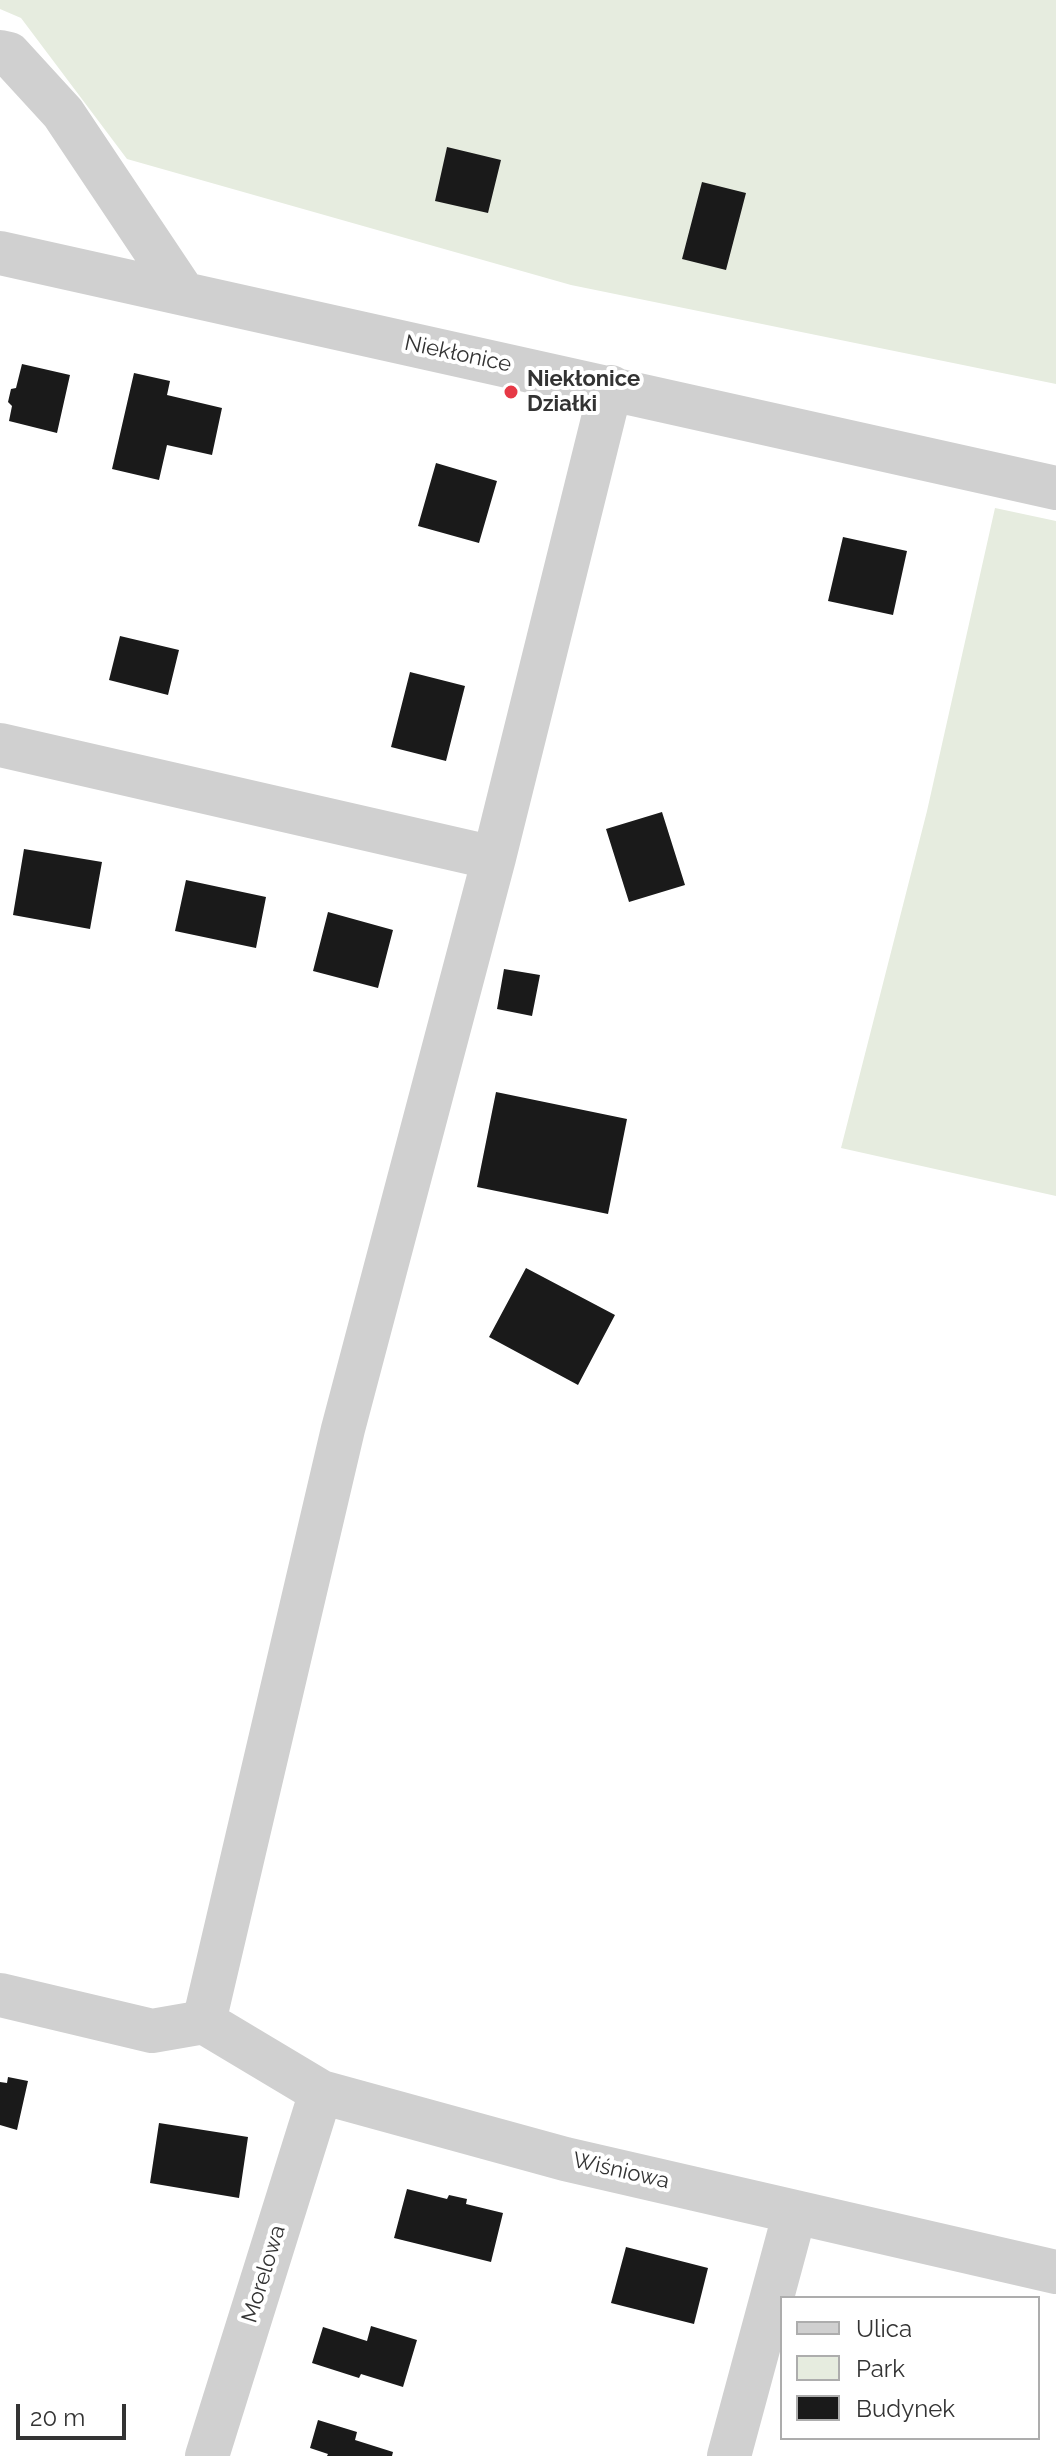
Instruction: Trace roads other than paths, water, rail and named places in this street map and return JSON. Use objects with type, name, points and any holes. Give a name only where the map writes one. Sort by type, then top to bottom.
[{"type":"street","points":[[0,52],[9,54],[63,113],[184,294]]},
{"type":"street","name":"Niekłonice","points":[[0,253],[1055,483]]},
{"type":"street","points":[[0,1995],[152,2031],[204,2022],[343,1429],[494,858],[611,387]]},
{"type":"street","points":[[0,745],[494,858]]},
{"type":"street","name":"Wiśniowa","points":[[204,2022],[321,2092],[565,2159],[1056,2272]]},
{"type":"street","name":"Morelowa","points":[[207,2456],[321,2092]]},
{"type":"street","points":[[729,2456],[795,2212]]},
{"type":"place","name":"Niekłonice Działki","points":[[511,392]]}]
